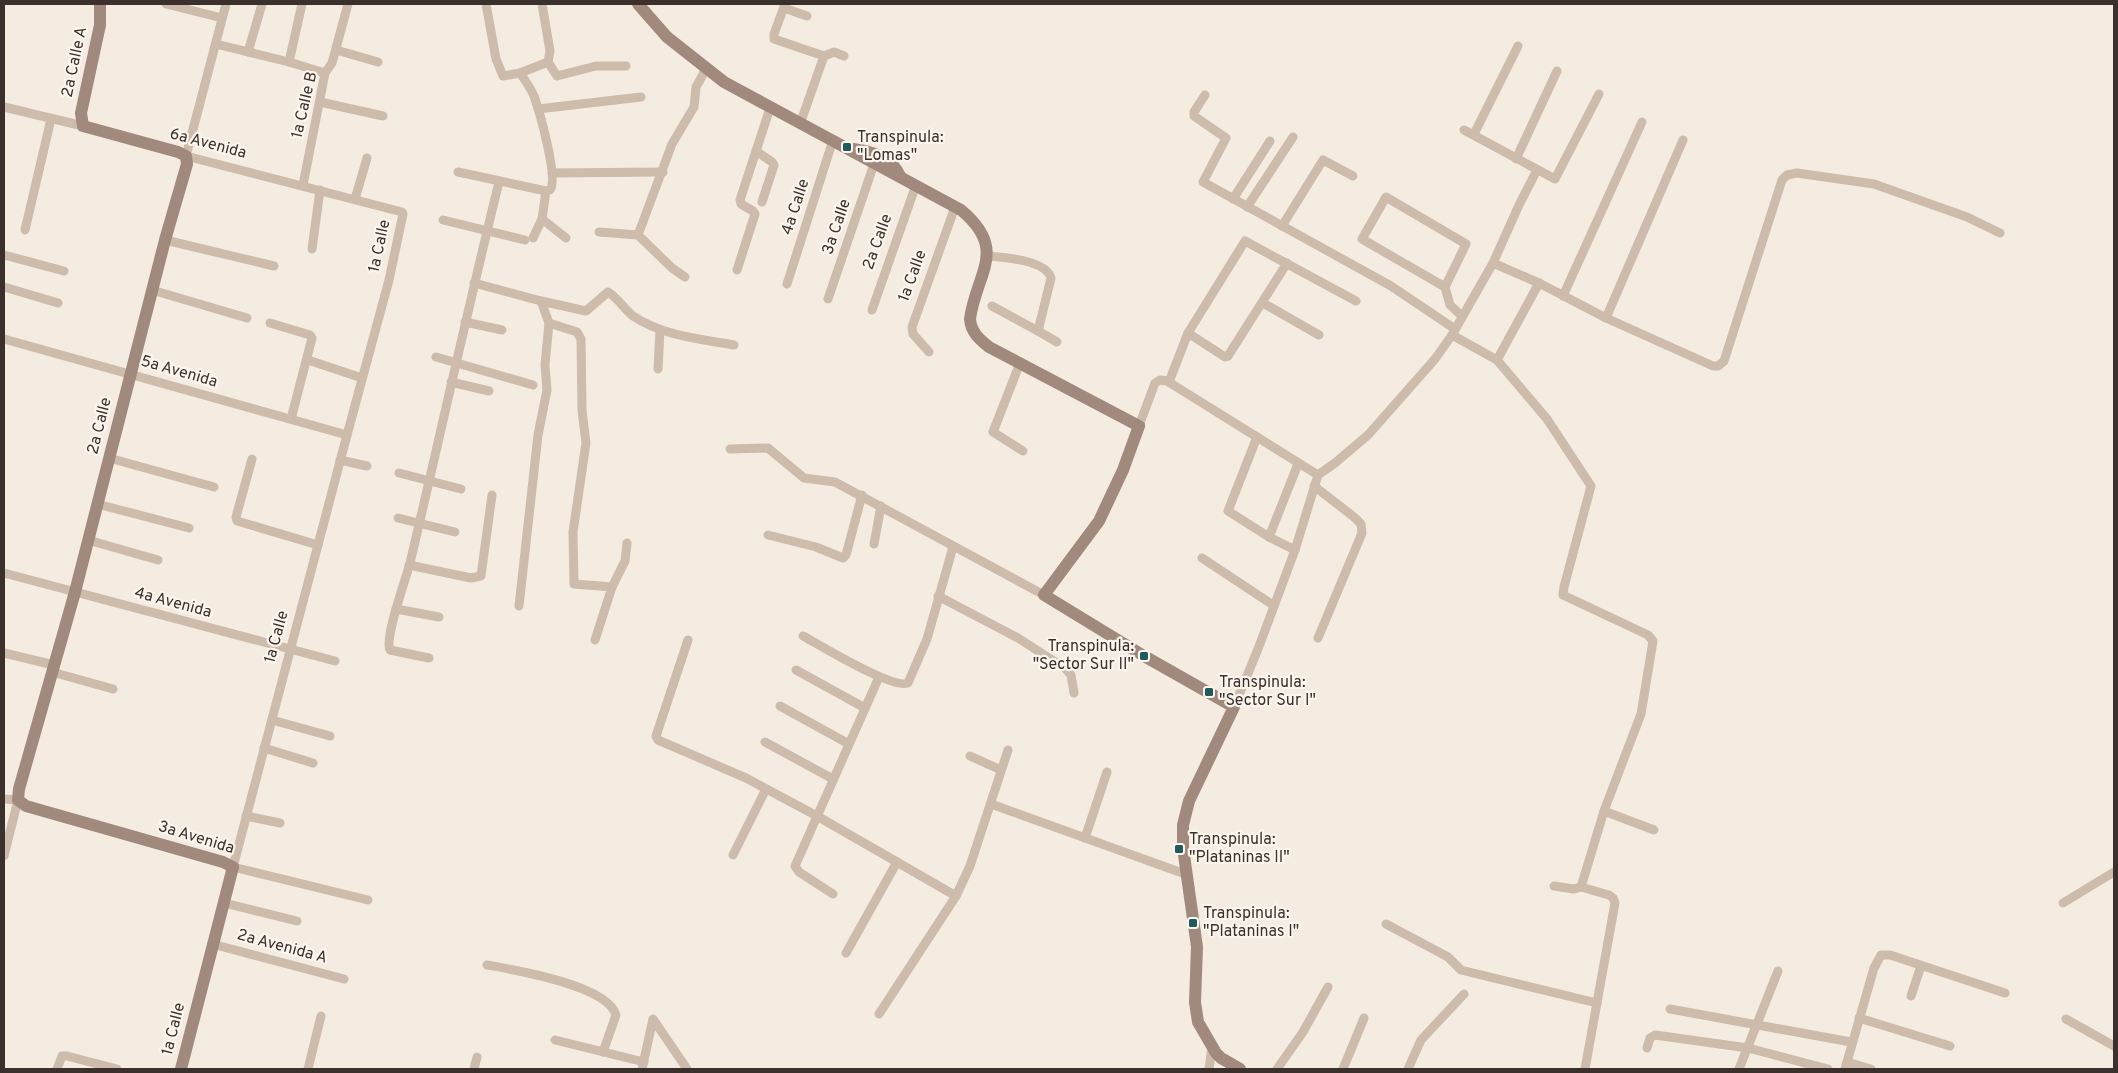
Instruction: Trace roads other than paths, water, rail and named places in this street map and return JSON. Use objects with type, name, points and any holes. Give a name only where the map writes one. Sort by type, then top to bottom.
[{"type":"street","name":"2a Calle A","points":[[83,126],[81,113],[100,25],[100,4]]},
{"type":"street","points":[[166,4],[222,18]]},
{"type":"street","name":"2a Calle","points":[[4,856],[19,789],[75,592],[165,240],[187,164],[186,156],[226,4]]},
{"type":"street","points":[[248,52],[262,4]]},
{"type":"street","name":"1a Calle B","points":[[289,62],[302,4]]},
{"type":"street","name":"1a Calle B","points":[[303,185],[325,73],[331,66],[348,4]]},
{"type":"street","points":[[486,4],[496,59],[502,76],[548,62]]},
{"type":"street","points":[[542,4],[550,51],[548,62],[555,75],[559,77],[596,66],[626,66]]},
{"type":"street","points":[[638,4],[667,37],[706,69],[770,108],[851,149],[874,164],[955,207],[971,218],[979,227],[986,242],[987,256],[984,273],[971,313],[971,328],[981,341],[1139,426]]},
{"type":"street","points":[[808,16],[785,6],[774,34],[776,40],[824,56],[834,52],[844,56]]},
{"type":"street","points":[[216,44],[325,73]]},
{"type":"street","points":[[1474,134],[1518,46]]},
{"type":"street","points":[[336,50],[378,62]]},
{"type":"street","points":[[800,124],[824,56]]},
{"type":"street","points":[[638,235],[678,132],[694,107],[695,89],[706,69]]},
{"type":"street","points":[[1516,159],[1557,71]]},
{"type":"street","points":[[458,172],[499,182],[546,191],[550,190],[553,185],[552,173],[538,109],[533,94],[520,72]]},
{"type":"street","points":[[1464,130],[1537,170],[1556,178],[1599,94]]},
{"type":"street","points":[[1205,95],[1194,112],[1194,116],[1226,138],[1203,181],[1391,286],[1453,332],[1498,360],[1547,419],[1591,487],[1564,587],[1564,595],[1648,635],[1653,641],[1641,714],[1604,811],[1581,887]]},
{"type":"street","points":[[538,109],[641,97]]},
{"type":"street","points":[[320,102],[382,116]]},
{"type":"street","name":"6a Avenida","points":[[4,107],[83,126],[186,156],[402,212]]},
{"type":"street","points":[[737,270],[755,214],[740,202],[770,108]]},
{"type":"street","points":[[25,230],[51,119]]},
{"type":"street","points":[[1562,296],[1642,122]]},
{"type":"street","points":[[1247,207],[1293,138]]},
{"type":"street","name":"4a Calle","points":[[787,284],[833,140]]},
{"type":"street","points":[[1606,318],[1683,140]]},
{"type":"street","points":[[1233,199],[1270,141]]},
{"type":"street","points":[[851,149],[878,155],[894,166],[900,177]]},
{"type":"street","points":[[756,151],[774,165],[762,202]]},
{"type":"street","points":[[356,199],[367,158]]},
{"type":"street","points":[[1282,226],[1323,160],[1353,176]]},
{"type":"street","name":"3a Calle","points":[[828,299],[874,164]]},
{"type":"street","points":[[1240,1069],[1221,1058],[1212,1047],[1202,1031],[1196,1012],[1197,947],[1185,874],[1183,831],[1186,810],[1234,707],[1258,649],[1295,550],[1318,475],[1368,435],[1430,365],[1453,332],[1493,263],[1537,170]]},
{"type":"street","points":[[552,173],[663,172]]},
{"type":"street","points":[[1493,263],[1539,283],[1606,318],[1710,366],[1718,366],[1721,363],[1740,311],[1782,180],[1791,174],[1804,173],[1874,184],[1967,217],[2000,233]]},
{"type":"street","points":[[429,658],[389,650],[396,609],[409,565],[499,182]]},
{"type":"street","name":"2a Calle","points":[[872,310],[916,185]]},
{"type":"street","points":[[312,249],[320,190]]},
{"type":"street","points":[[442,220],[487,232],[529,239],[542,219],[546,191]]},
{"type":"street","points":[[1445,287],[1362,239],[1386,197],[1466,244],[1445,287],[1450,305],[1462,316]]},
{"type":"street","name":"1a Calle","points":[[929,352],[913,334],[912,327],[955,207]]},
{"type":"street","name":"1a Calle","points":[[181,1069],[346,435],[390,280],[403,216],[402,212]]},
{"type":"street","points":[[542,219],[566,238]]},
{"type":"street","points":[[599,232],[638,235],[685,278]]},
{"type":"street","points":[[165,240],[274,266]]},
{"type":"street","points":[[1169,382],[1188,333],[1244,241],[1249,241],[1356,301]]},
{"type":"street","points":[[4,255],[64,271]]},
{"type":"street","points":[[987,256],[1024,260],[1050,274],[1051,280],[1038,330]]},
{"type":"street","points":[[1188,333],[1227,357],[1264,303],[1287,264]]},
{"type":"street","points":[[474,282],[541,301],[586,311],[608,292],[634,316],[660,330],[680,336],[734,345]]},
{"type":"street","points":[[1498,360],[1539,283]]},
{"type":"street","points":[[4,287],[58,303]]},
{"type":"street","points":[[152,290],[247,318]]},
{"type":"street","points":[[519,606],[538,435],[547,390],[546,349],[549,323],[541,301]]},
{"type":"street","points":[[1264,303],[1319,335]]},
{"type":"street","points":[[992,306],[1057,342]]},
{"type":"street","points":[[465,322],[502,330]]},
{"type":"street","points":[[270,323],[312,336],[308,360],[291,419]]},
{"type":"street","points":[[549,323],[577,332],[580,339],[582,410],[586,443],[573,532],[574,584],[612,587]]},
{"type":"street","points":[[658,368],[660,330]]},
{"type":"street","name":"5a Avenida","points":[[4,339],[346,435]]},
{"type":"street","points":[[436,357],[532,386]]},
{"type":"street","points":[[308,360],[362,378]]},
{"type":"street","points":[[1020,363],[993,432],[1023,451]]},
{"type":"street","points":[[1044,595],[1098,521],[1123,470],[1156,383],[1160,380],[1169,382],[1318,475]]},
{"type":"street","points":[[451,382],[489,391]]},
{"type":"street","points":[[1257,437],[1228,511],[1295,550]]},
{"type":"street","points":[[730,449],[767,447],[804,478],[833,481],[862,495],[953,547],[1044,595],[1144,656],[1234,707]]},
{"type":"street","points":[[109,458],[214,487]]},
{"type":"street","points":[[252,459],[236,517],[237,520],[318,545]]},
{"type":"street","points":[[340,460],[367,466]]},
{"type":"street","points":[[1269,536],[1298,464]]},
{"type":"street","points":[[399,473],[460,488]]},
{"type":"street","points":[[1314,486],[1354,517],[1361,524],[1362,533],[1318,638]]},
{"type":"street","points":[[409,565],[471,578],[481,576],[492,495]]},
{"type":"street","points":[[768,535],[816,547],[843,558],[846,555],[862,495]]},
{"type":"street","points":[[97,504],[189,528]]},
{"type":"street","points":[[874,544],[881,506]]},
{"type":"street","points":[[398,518],[455,532]]},
{"type":"street","points":[[88,540],[158,560]]},
{"type":"street","points":[[595,640],[612,587],[627,556],[627,543]]},
{"type":"street","points":[[802,636],[879,677],[903,685],[908,683],[927,639],[953,547]]},
{"type":"street","points":[[1202,558],[1273,605]]},
{"type":"street","name":"4a Avenida","points":[[4,573],[336,661]]},
{"type":"street","points":[[938,596],[1018,638],[1066,669],[1071,675],[1074,694]]},
{"type":"street","points":[[396,609],[439,617]]},
{"type":"street","points":[[688,640],[656,738],[725,768],[766,789],[956,896]]},
{"type":"street","points":[[4,652],[112,690]]},
{"type":"street","points":[[796,670],[865,708]]},
{"type":"street","points":[[834,894],[802,874],[796,868],[833,779],[879,677]]},
{"type":"street","points":[[780,706],[849,744]]},
{"type":"street","points":[[272,720],[330,736]]},
{"type":"street","points":[[765,742],[833,779]]},
{"type":"street","points":[[264,748],[313,763]]},
{"type":"street","points":[[879,1014],[956,896],[970,866],[1008,750]]},
{"type":"street","points":[[970,756],[1000,770]]},
{"type":"street","points":[[1085,838],[1107,772]]},
{"type":"street","points":[[734,855],[766,789]]},
{"type":"street","points":[[4,799],[18,800]]},
{"type":"street","name":"3a Avenida","points":[[18,800],[26,806],[224,862],[233,867],[368,900]]},
{"type":"street","points":[[990,804],[1185,874]]},
{"type":"street","points":[[1604,811],[1654,830]]},
{"type":"street","points":[[246,816],[280,823]]},
{"type":"street","points":[[846,953],[897,862]]},
{"type":"street","points":[[2063,903],[2114,872]]},
{"type":"street","points":[[1554,886],[1574,889],[1581,887],[1609,895],[1613,898],[1614,903],[1585,1069]]},
{"type":"street","points":[[224,904],[297,921]]},
{"type":"street","points":[[1386,924],[1448,957],[1461,970],[1598,1003]]},
{"type":"street","name":"2a Avenida A","points":[[212,944],[344,979]]},
{"type":"street","points":[[1871,1069],[1846,1065],[1876,961],[1880,956],[1890,955],[2005,992]]},
{"type":"street","points":[[487,965],[557,979],[576,986],[604,1002],[614,1010],[616,1015],[603,1052]]},
{"type":"street","points":[[1911,996],[1921,966]]},
{"type":"street","points":[[1739,1069],[1778,971]]},
{"type":"street","points":[[1277,1069],[1303,1032],[1328,987]]},
{"type":"street","points":[[1408,1069],[1421,1040],[1464,994]]},
{"type":"street","points":[[1670,1008],[1852,1042]]},
{"type":"street","points":[[308,1069],[321,1016]]},
{"type":"street","points":[[1343,1069],[1364,1018]]},
{"type":"street","points":[[1859,1018],[1950,1046]]},
{"type":"street","points":[[555,1040],[603,1052],[643,1066],[653,1019],[687,1069]]},
{"type":"street","points":[[2066,1019],[2114,1046]]},
{"type":"street","points":[[1647,1048],[1650,1038],[1655,1035],[1748,1048],[1828,1069]]},
{"type":"street","points":[[1209,1069],[1212,1047]]},
{"type":"street","points":[[57,1069],[62,1056],[117,1069]]},
{"type":"street","points":[[474,1069],[477,1057]]},
{"type":"place","name":"Transpinula: \"Lomas\"","points":[[847,147]]},
{"type":"place","name":"Transpinula: \"Sector Sur II\"","points":[[1144,656]]},
{"type":"place","name":"Transpinula: \"Sector Sur I\"","points":[[1209,692]]},
{"type":"place","name":"Transpinula: \"Plataninas II\"","points":[[1179,849]]},
{"type":"place","name":"Transpinula: \"Plataninas I\"","points":[[1193,923]]}]
